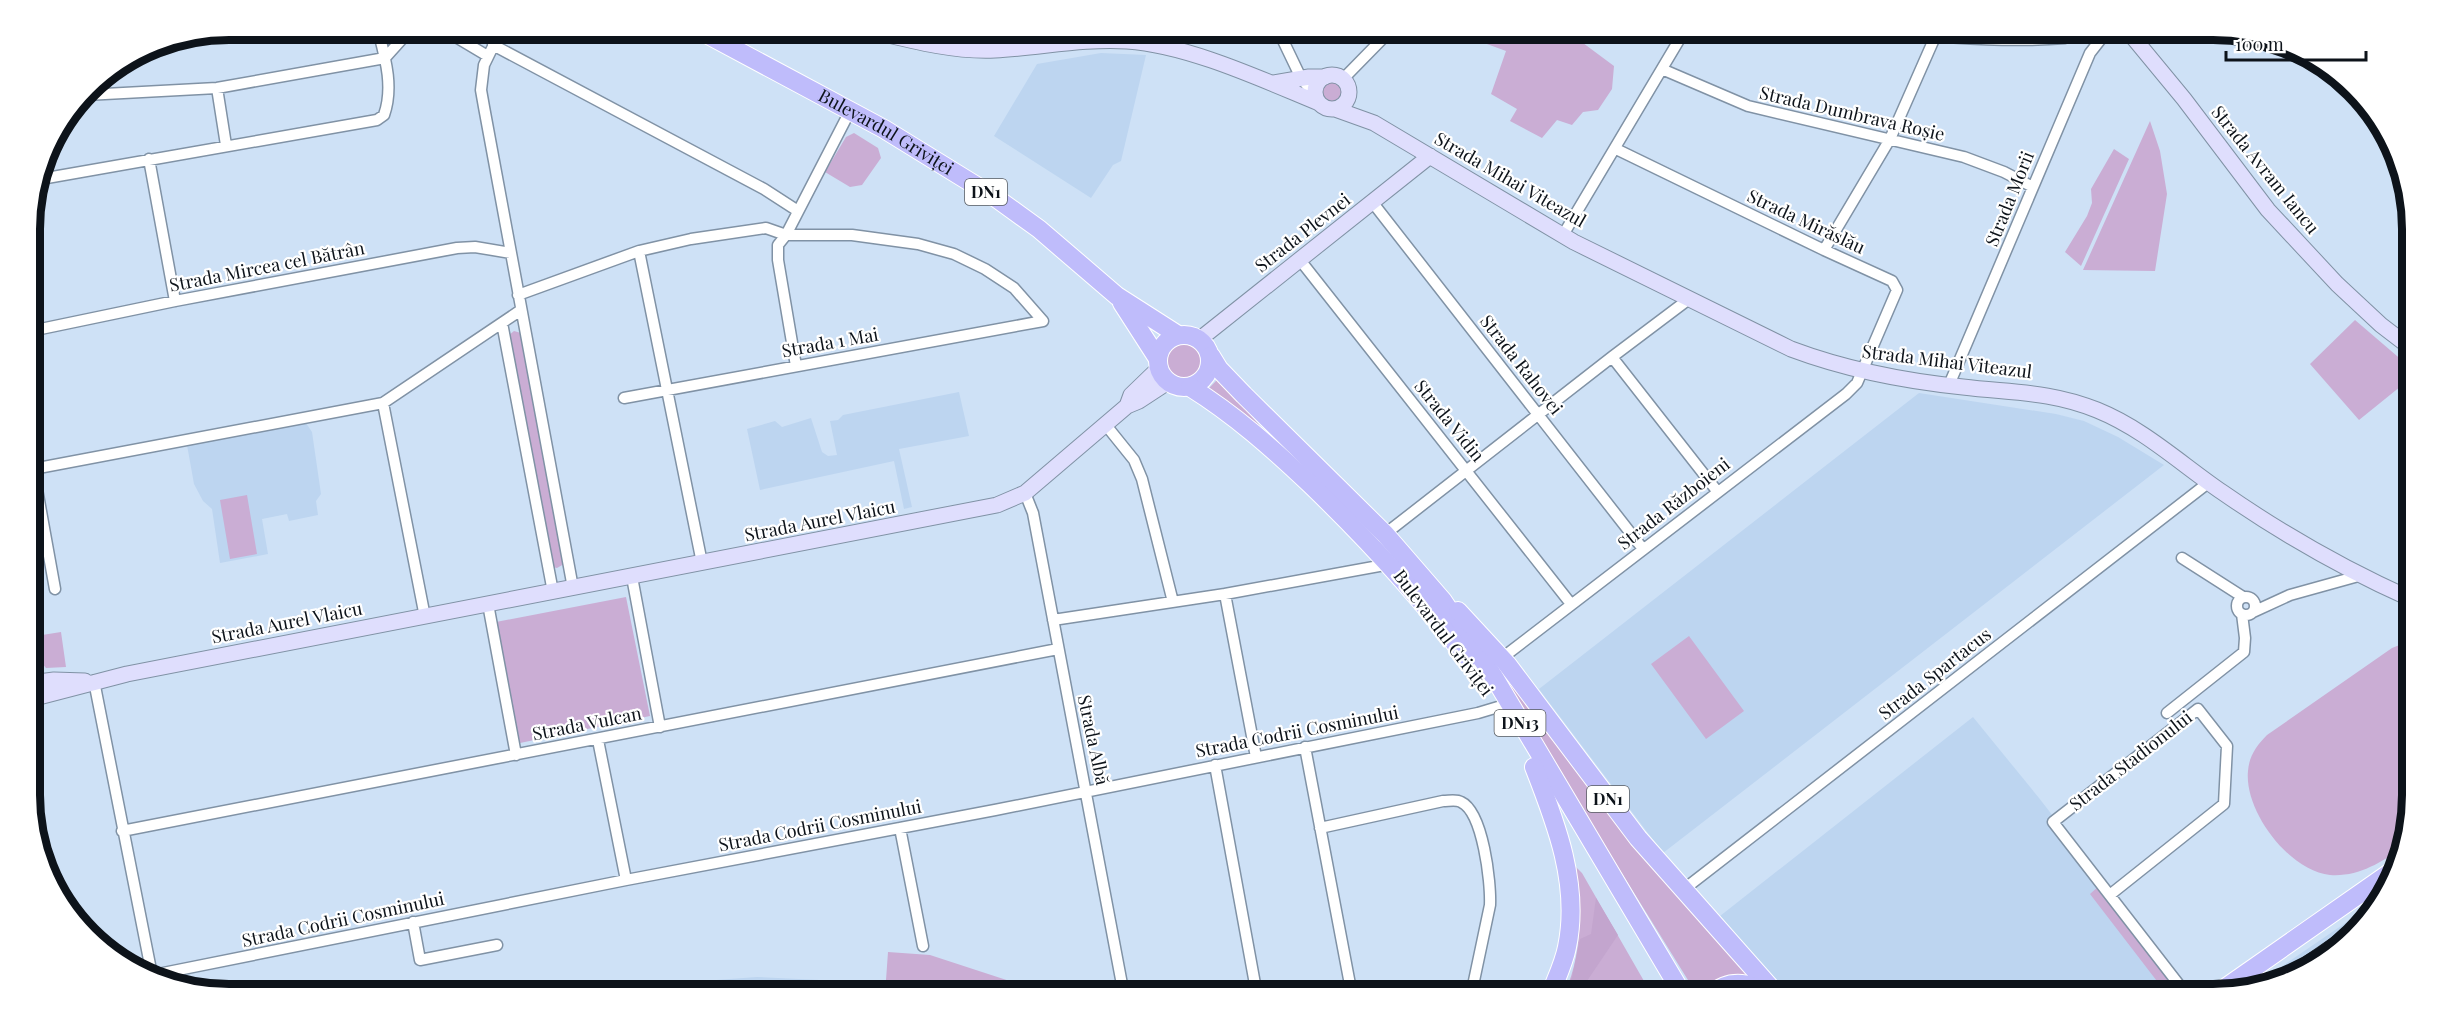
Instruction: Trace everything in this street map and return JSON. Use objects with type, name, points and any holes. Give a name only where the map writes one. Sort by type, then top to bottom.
[{"type":"main road","name":"Bulevardul Griviței","points":[[719,41],[928,155],[996,198],[1039,229],[1117,296],[1178,335]]},
{"type":"main road","name":"Bulevardul Griviței","points":[[1117,296],[1162,369]]},
{"type":"main road","name":"DN1","points":[[1178,335],[1190,335],[1200,339],[1207,347],[1210,356]]},
{"type":"main road","points":[[1178,335],[1164,344],[1162,369],[1179,387],[1198,384],[1208,372],[1210,356]]},
{"type":"main road","name":"Bulevardul Griviței","points":[[1210,356],[1244,395],[1385,534],[1443,602],[1494,677],[1676,984]]},
{"type":"main road","name":"Bulevardul Griviței","points":[[1190,387],[1229,412],[1260,437],[1390,564],[1437,619],[1498,707],[1662,984]]},
{"type":"main road","name":"Bulevardul Griviței","points":[[1443,602],[1457,610],[1502,658],[1638,838],[1767,984]]},
{"type":"main road","points":[[1534,767],[1561,844],[1570,911],[1567,948],[1554,984]]},
{"type":"main road","points":[[2232,983],[2382,878]]},
{"type":"street","points":[[1284,40],[1301,78],[1326,108],[1335,109],[1347,101],[1336,80],[1303,67],[1294,60]]},
{"type":"street","points":[[1317,99],[1317,84],[1336,80],[1380,40]]},
{"type":"street","points":[[1563,235],[1664,70],[1680,40]]},
{"type":"street","points":[[1824,250],[1890,139],[1934,40]]},
{"type":"street","name":"Strada Morii","points":[[1949,385],[2032,187],[2090,53],[2098,40]]},
{"type":"street","name":"Strada Avram Iancu","points":[[2135,40],[2184,99],[2268,210],[2337,284],[2402,341]]},
{"type":"street","points":[[48,178],[377,120],[384,115],[387,107],[388,90],[381,41]]},
{"type":"street","points":[[98,94],[217,88],[385,58],[400,41]]},
{"type":"street","points":[[462,41],[486,55]]},
{"type":"street","points":[[495,41],[486,55],[481,90],[573,588]]},
{"type":"street","points":[[914,41],[972,50],[1104,41],[1150,44],[1178,50],[1317,99]]},
{"type":"street","points":[[493,45],[764,189],[798,211]]},
{"type":"street","points":[[1274,83],[1287,74],[1294,60]]},
{"type":"street","name":"Strada Dumbrava Roșie","points":[[1664,70],[1748,106],[1964,157],[2004,172],[2032,187]]},
{"type":"street","points":[[1274,83],[1301,78],[1336,80]]},
{"type":"street","name":"Strada Mihai Viteazul","points":[[1336,80],[1374,123]]},
{"type":"street","points":[[217,88],[226,145]]},
{"type":"street","name":"Strada Mihai Viteazul","points":[[1335,109],[1374,123],[1563,235],[1791,349],[1862,372],[1949,385],[2030,392],[2081,404],[2116,418],[2245,508],[2362,575],[2402,595]]},
{"type":"street","points":[[796,366],[778,260],[778,245],[786,235],[850,111]]},
{"type":"street","name":"Strada Mirăslău","points":[[1616,149],[1893,281],[1897,286],[1896,294],[1862,372]]},
{"type":"street","name":"Strada Plevnei","points":[[1200,339],[1430,156]]},
{"type":"street","points":[[149,159],[176,301]]},
{"type":"street","name":"Strada Rahovei","points":[[1373,203],[1643,549]]},
{"type":"street","points":[[518,295],[639,251],[691,239],[766,228],[786,235]]},
{"type":"street","name":"Strada 1 Mai","points":[[624,398],[1043,321],[1014,288],[985,268],[954,254],[918,243],[852,235],[786,235]]},
{"type":"street","name":"Strada Mircea cel Bătrân","points":[[41,329],[457,248],[475,247],[511,253]]},
{"type":"street","points":[[639,251],[702,563]]},
{"type":"street","name":"Strada Vidin","points":[[1299,260],[1571,604]]},
{"type":"street","points":[[1385,534],[1689,299]]},
{"type":"street","points":[[41,468],[383,403],[521,310]]},
{"type":"street","points":[[502,323],[553,592]]},
{"type":"street","points":[[1612,357],[1717,491]]},
{"type":"street","name":"Strada Aurel Vlaicu","points":[[40,697],[94,681],[981,509],[1025,493],[1127,406],[1139,401],[1162,369]]},
{"type":"street","name":"Strada Războieni","points":[[1502,658],[1846,394],[1857,383],[1862,372]]},
{"type":"street","points":[[383,403],[425,617]]},
{"type":"street","points":[[1105,424],[1134,460],[1142,479],[1173,602]]},
{"type":"street","name":"Strada Spartacus","points":[[1683,891],[2208,483]]},
{"type":"street","name":"Strada Albă","points":[[1025,493],[1033,513],[1122,984]]},
{"type":"street","points":[[40,510],[55,589]]},
{"type":"street","points":[[2167,713],[2244,652],[2247,613],[2255,606],[2249,597],[2243,597],[2182,558]]},
{"type":"street","points":[[1053,620],[1225,594],[1390,564]]},
{"type":"street","points":[[2247,613],[2290,595],[2362,575]]},
{"type":"street","points":[[632,577],[660,727]]},
{"type":"street","points":[[1225,594],[1256,757]]},
{"type":"street","points":[[488,604],[516,755]]},
{"type":"street","name":"Strada Vulcan","points":[[123,831],[1058,649]]},
{"type":"street","points":[[94,681],[148,966]]},
{"type":"street","name":"Strada Aurel Vlaicu","points":[[40,682],[94,681]]},
{"type":"street","name":"Strada Codrii Cosminului","points":[[164,972],[1087,791],[1498,707]]},
{"type":"street","name":"Strada Stadionului","points":[[2111,894],[2223,804],[2228,746],[2198,709],[2053,822],[2179,984]]},
{"type":"street","points":[[598,740],[626,880]]},
{"type":"street","points":[[1305,747],[1350,984]]},
{"type":"street","points":[[1215,765],[1255,984]]},
{"type":"street","points":[[1320,828],[1443,801],[1459,800],[1466,805],[1473,813],[1478,829],[1491,891],[1473,984]]},
{"type":"street","points":[[900,828],[923,946]]},
{"type":"street","points":[[413,922],[420,960],[497,945]]},
{"type":"shaded area","points":[[1477,40],[1584,40],[1583,43],[1614,66],[1612,89],[1598,110],[1583,112],[1572,125],[1557,120],[1542,138],[1510,121],[1517,109],[1491,94],[1506,51]]},
{"type":"shaded area","points":[[1101,53],[1146,55],[1121,161],[1113,165],[1091,198],[994,136],[1037,64]]},
{"type":"shaded area","points":[[1331,80],[1340,83],[1343,92],[1340,101],[1331,104],[1322,101],[1319,92],[1322,83]]},
{"type":"shaded area","points":[[2150,121],[2160,151],[2167,194],[2155,271],[2083,270]]},
{"type":"shaded area","points":[[854,133],[878,148],[881,158],[862,185],[850,187],[825,172],[846,137]]},
{"type":"shaded area","points":[[2114,149],[2129,159],[2081,266],[2065,252],[2087,216],[2092,203],[2091,189]]},
{"type":"shaded area","points":[[2355,320],[2402,360],[2402,385],[2359,420],[2310,364]]},
{"type":"shaded area","points":[[514,331],[521,333],[564,564],[557,568],[552,567],[509,335]]},
{"type":"shaded area","points":[[1184,340],[1199,346],[1205,361],[1199,376],[1184,382],[1169,376],[1163,361],[1169,346]]},
{"type":"shaded area","points":[[1218,379],[1263,429],[1260,432],[1208,389]]},
{"type":"shaded area","points":[[959,392],[969,436],[899,449],[912,507],[904,509],[894,461],[760,490],[747,429],[775,421],[782,427],[811,418],[822,452],[828,456],[837,455],[830,421],[838,420],[843,415]]},
{"type":"shaded area","points":[[1919,393],[2056,414],[2084,421],[2118,437],[2164,465],[1663,853],[1539,689]]},
{"type":"shaded area","points":[[306,423],[312,432],[321,494],[316,501],[318,515],[289,521],[287,514],[262,519],[268,554],[220,563],[212,509],[203,501],[194,484],[187,445]]},
{"type":"shaded area","points":[[247,495],[257,554],[230,559],[220,500]]},
{"type":"shaded area","points":[[626,597],[650,716],[520,743],[496,622]]},
{"type":"shaded area","points":[[61,632],[66,667],[46,668],[40,661],[40,635]]},
{"type":"shaded area","points":[[1689,636],[1744,711],[1706,739],[1651,664]]},
{"type":"shaded area","points":[[2402,644],[2402,796],[2398,833],[2391,855],[2377,864],[2350,874],[2330,875],[2315,871],[2299,863],[2285,851],[2261,820],[2253,804],[2249,787],[2248,771],[2252,756],[2267,735],[2392,648]]},
{"type":"shaded area","points":[[1494,664],[1753,983],[1690,984]]},
{"type":"shaded area","points":[[1973,717],[2183,984],[1765,984],[1715,920]]},
{"type":"shaded area","points":[[1576,867],[1582,873],[1646,984],[1568,984],[1575,964],[1579,932]]},
{"type":"shaded area","points":[[2100,885],[2175,984],[2159,984],[2090,894]]},
{"type":"shaded area","points":[[1596,898],[1618,935],[1587,984],[1569,984],[1580,939],[1591,934]]},
{"type":"shaded area","points":[[2361,912],[2337,938],[2318,953],[2296,965],[2269,975]]},
{"type":"shaded area","points":[[888,952],[930,955],[1019,984],[901,984],[886,980]]},
{"type":"shaded area","points":[[757,977],[885,984],[662,984]]},
{"type":"railway","points":[[2295,965],[2342,933]]}]
